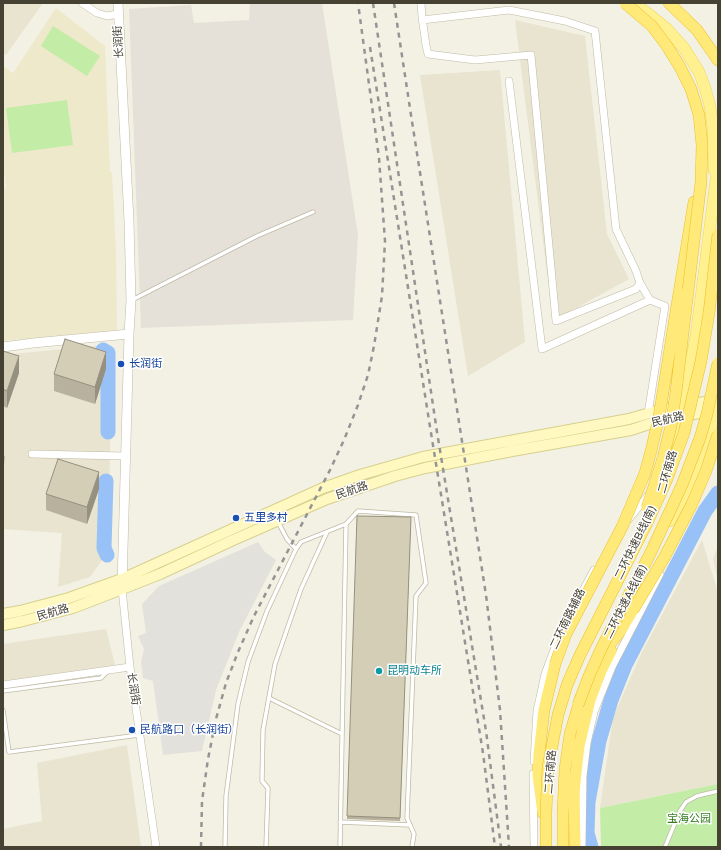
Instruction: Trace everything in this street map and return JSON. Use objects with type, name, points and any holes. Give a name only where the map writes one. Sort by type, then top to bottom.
[{"type":"highway","points":[[567,684],[590,625],[646,510],[659,475],[668,442],[681,361],[701,182],[701,129],[699,115],[691,90],[674,56],[652,26],[625,3]]},
{"type":"highway","points":[[669,3],[697,30],[718,60]]},
{"type":"highway","points":[[547,847],[539,783],[538,762],[544,710],[555,664],[566,634],[631,508],[651,451],[663,395],[697,182],[701,129]]},
{"type":"highway","name":"二环快速B线(南)","points":[[547,847],[546,812],[548,767],[554,731],[567,684],[587,639],[655,507],[684,433],[691,409],[701,361],[711,297],[718,234]]},
{"type":"highway","name":"二环快速A线(南)","points":[[562,847],[564,789],[568,745],[578,705],[600,652],[651,552],[682,486],[702,432],[718,363]]},
{"type":"highway","points":[[575,847],[575,776],[585,714],[600,673],[633,610],[664,558],[688,511],[706,471],[718,434]]},
{"type":"highway","points":[[578,705],[593,668],[633,610]]},
{"type":"highway","points":[[564,789],[564,812],[570,847]]},
{"type":"main road","points":[[632,3],[667,29],[684,48],[692,59],[705,88],[710,106],[714,154],[710,221]]},
{"type":"main road","points":[[710,221],[718,164]]},
{"type":"main road","name":"二环南路","points":[[547,847],[550,768],[556,731],[564,700],[582,656],[641,541],[660,498],[671,465],[699,318],[710,221]]},
{"type":"main road","name":"二环南路","points":[[562,847],[560,804],[563,763],[568,734],[578,697],[611,623],[689,486],[706,444],[718,405]]},
{"type":"main road","name":"民航路","points":[[3,625],[73,608],[322,488],[360,475],[422,457],[629,419],[648,414],[682,411],[718,405]]},
{"type":"main road","name":"民航路","points":[[3,614],[20,611],[160,574],[327,499],[395,476],[425,468],[512,450],[631,430],[682,411]]},
{"type":"street","points":[[82,3],[97,13],[107,16],[118,14]]},
{"type":"street","name":"长润街","points":[[118,3],[129,221],[131,300],[122,584],[130,667],[156,847]]},
{"type":"street","points":[[421,3],[422,20],[428,54],[475,60],[531,55],[556,321],[636,289],[640,283]]},
{"type":"street","points":[[621,3],[651,17],[667,29]]},
{"type":"street","points":[[422,20],[510,10],[565,21],[596,32],[616,229],[636,271],[640,283],[650,300],[664,306],[648,414]]},
{"type":"street","points":[[509,81],[542,349],[650,300]]},
{"type":"street","points":[[3,347],[129,334]]},
{"type":"street","points":[[582,847],[582,792],[584,760],[594,712],[612,667],[659,577],[682,526],[703,462],[718,405]]},
{"type":"street","name":"二环南路辅路","points":[[534,847],[533,776],[535,731],[538,705],[545,674],[560,634],[585,585],[612,541],[645,499],[662,473],[675,440],[682,411]]},
{"type":"street","points":[[32,454],[125,456]]},
{"type":"street","points":[[3,685],[130,667]]},
{"type":"lane","points":[[131,300],[257,236],[313,212]]},
{"type":"lane","points":[[225,847],[226,796],[240,697],[248,662],[264,617],[296,549],[301,542],[346,524],[358,511],[416,515],[426,582],[416,596],[407,818],[414,834],[412,847]]},
{"type":"lane","points":[[277,521],[287,539],[296,549]]},
{"type":"lane","points":[[340,847],[346,524]]},
{"type":"lane","points":[[266,847],[268,788],[262,781],[263,730],[275,664],[301,589],[327,532]]},
{"type":"lane","points":[[3,691],[101,678],[108,670]]},
{"type":"lane","points":[[269,698],[342,734]]},
{"type":"lane","points":[[3,710],[9,752],[139,735]]},
{"type":"lane","points":[[665,847],[680,810],[686,802],[697,796],[718,791]]},
{"type":"lane","points":[[340,822],[410,825]]},
{"type":"shaded area","points":[[3,3],[43,3],[6,55],[3,53]]},
{"type":"shaded area","points":[[250,3],[322,3],[358,235],[353,320],[141,328],[129,9],[191,5],[194,23],[249,20]]},
{"type":"shaded area","points":[[56,8],[105,46],[110,172],[112,172],[116,251],[117,330],[3,341],[3,189],[6,188],[3,170],[3,66],[13,73]]},
{"type":"shaded area","points":[[515,20],[585,36],[607,234],[629,279],[553,321]]},
{"type":"shaded area","points":[[500,70],[525,342],[468,376],[420,75]]},
{"type":"shaded area","points":[[104,345],[112,353],[108,552],[90,577],[58,587],[62,533],[3,529],[3,355]]},
{"type":"shaded area","points":[[702,540],[718,592],[718,784],[600,808],[613,717],[642,652]]},
{"type":"shaded area","points":[[258,542],[265,552],[276,560],[239,632],[216,690],[202,751],[163,755],[153,681],[143,678],[141,662],[144,649],[138,636],[146,633],[142,604],[159,586]]},
{"type":"shaded area","points":[[718,547],[718,582],[713,558]]},
{"type":"shaded area","points":[[106,629],[115,665],[3,681],[3,644]]},
{"type":"shaded area","points":[[127,745],[141,847],[3,847],[3,829],[42,821],[37,763]]},
{"type":"green space","points":[[53,26],[100,56],[87,76],[41,46]]},
{"type":"green space","points":[[67,100],[73,145],[12,153],[6,108]]},
{"type":"green space","name":"宝海公园","points":[[718,784],[718,847],[601,847],[600,808]]},
{"type":"building","points":[[65,339],[106,352],[95,387],[54,374]]},
{"type":"building","points":[[3,351],[19,356],[7,391],[3,389]]},
{"type":"building","points":[[58,459],[99,472],[87,507],[46,494]]},
{"type":"building","name":"昆明动车所","points":[[357,516],[411,517],[400,818],[347,816]]},
{"type":"waterway","points":[[103,350],[108,353],[108,432]]},
{"type":"waterway","points":[[106,481],[104,548],[107,555]]},
{"type":"waterway","points":[[591,847],[587,833],[588,802],[599,741],[611,700],[625,665],[705,511],[718,493]]},
{"type":"railway","points":[[201,847],[202,801],[208,759],[216,719],[226,683],[254,616],[344,440],[368,375],[374,346],[382,296],[385,241],[379,158],[358,3]]},
{"type":"railway","points":[[373,3],[437,432],[486,731],[501,847]]},
{"type":"railway","points":[[394,3],[486,595],[500,710],[509,847]]},
{"type":"railway","points":[[370,47],[483,753],[495,847]]},
{"type":"place","name":"长润街","points":[[121,364]]},
{"type":"place","name":"五里多村","points":[[236,518]]},
{"type":"place","name":"昆明动车所","points":[[379,671]]},
{"type":"place","name":"民航路口（长润街）","points":[[132,730]]}]
